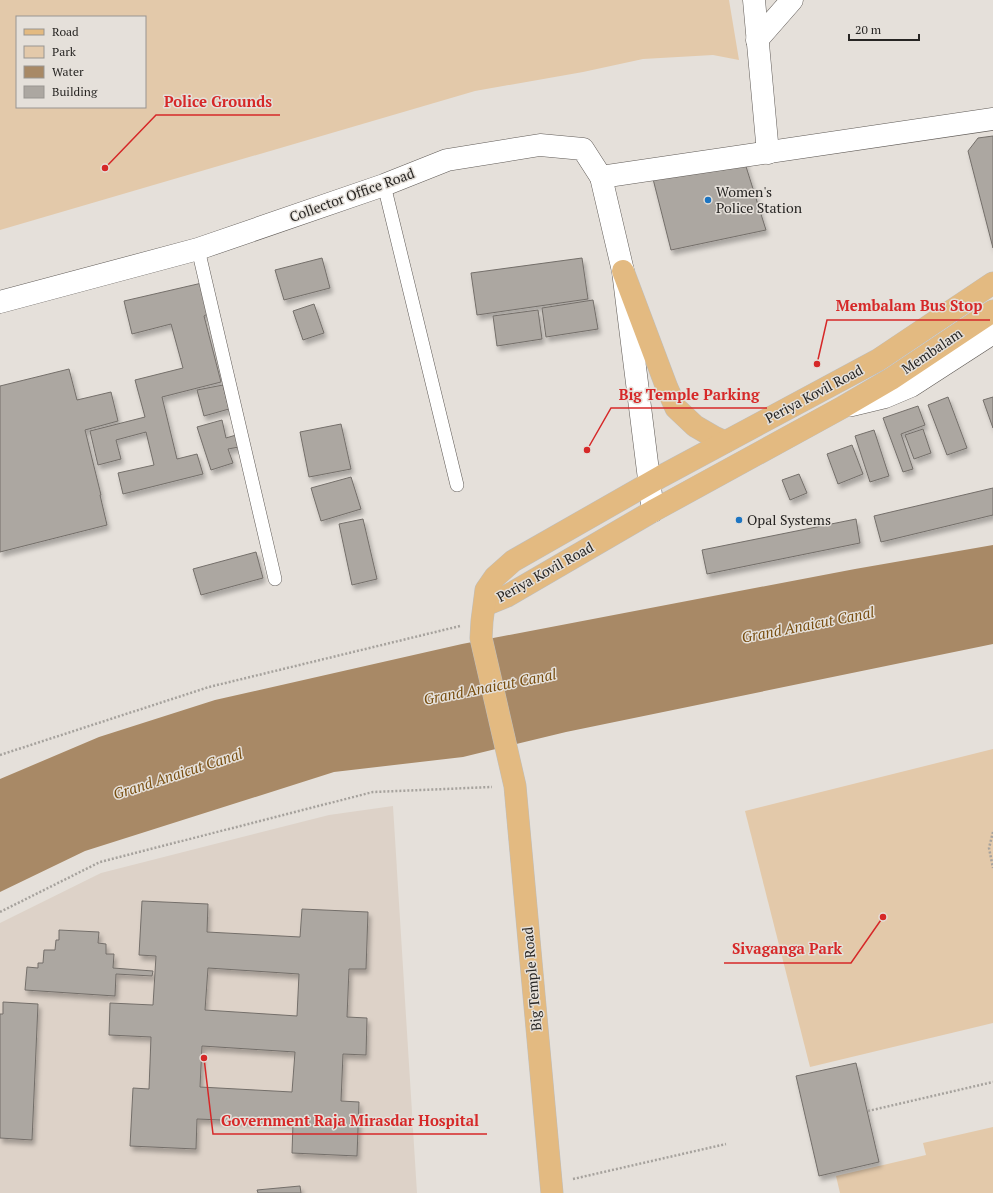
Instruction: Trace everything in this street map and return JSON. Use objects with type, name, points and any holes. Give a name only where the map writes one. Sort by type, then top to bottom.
[{"type":"main road","points":[[754,0],[768,153]]},
{"type":"main road","points":[[757,40],[792,0]]},
{"type":"main road","points":[[601,177],[993,120]]},
{"type":"main road","name":"Collector Office Road","points":[[0,302],[198,249],[384,185],[447,160],[540,145],[583,149],[601,177],[623,271],[654,511]]},
{"type":"main road","points":[[623,271],[676,408],[695,426],[714,438],[725,442]]},
{"type":"main road","name":"Membalam","points":[[878,360],[993,283]]},
{"type":"main road","name":"Membalam","points":[[890,379],[993,311]]},
{"type":"main road","points":[[843,407],[885,397],[911,386],[993,333]]},
{"type":"main road","name":"Periya Kovil Road","points":[[482,621],[486,590],[495,577],[513,561],[650,483],[878,360]]},
{"type":"main road","name":"Periya Kovil Road","points":[[482,621],[506,596],[654,511],[843,407],[890,379]]},
{"type":"main road","name":"Big Temple Road","points":[[482,621],[513,776],[551,1188]]},
{"type":"lane","points":[[384,185],[457,485]]},
{"type":"lane","points":[[198,249],[276,579]]},
{"type":"path","points":[[0,755],[209,686],[482,621]]},
{"type":"path","points":[[0,912],[100,862],[373,792],[513,776]]},
{"type":"path","points":[[993,832],[989,848],[993,868]]},
{"type":"path","points":[[868,1111],[993,1082]]},
{"type":"path","points":[[551,1188],[726,1144]]},
{"type":"shaded area","points":[[393,806],[417,1193],[0,1193],[0,923],[101,873],[329,815]]},
{"type":"green space","points":[[0,0],[729,0],[739,60],[713,55],[643,59],[583,72],[475,91],[0,230]]},
{"type":"green space","points":[[993,749],[993,1023],[810,1067],[745,811]]},
{"type":"green space","points":[[993,1127],[993,1193],[840,1193],[836,1176],[926,1155],[923,1143]]},
{"type":"water","name":"Grand Anaicut Canal","points":[[993,545],[993,644],[566,732],[463,757],[334,772],[85,851],[0,892],[0,779],[99,737],[215,700],[462,644],[855,569]]},
{"type":"building","points":[[993,136],[993,248],[968,151],[978,138]]},
{"type":"building","name":"Women's Police Station","points":[[743,157],[766,230],[671,250],[651,171]]},
{"type":"building","points":[[322,258],[330,288],[284,300],[275,270]]},
{"type":"building","points":[[582,258],[588,299],[477,315],[471,273]]},
{"type":"building","points":[[202,283],[209,313],[204,316],[221,382],[162,397],[177,459],[197,454],[203,474],[123,494],[118,473],[154,465],[146,432],[116,440],[121,459],[98,465],[90,431],[145,417],[135,380],[183,368],[171,324],[132,334],[124,301]]},
{"type":"building","points":[[593,300],[598,329],[546,337],[542,308]]},
{"type":"building","points":[[314,304],[324,333],[303,340],[293,311]]},
{"type":"building","points":[[538,310],[542,339],[497,346],[493,316]]},
{"type":"building","points":[[69,369],[77,400],[111,392],[118,421],[85,430],[107,525],[0,552],[0,386]]},
{"type":"building","points":[[223,385],[229,409],[204,416],[197,390]]},
{"type":"building","points":[[948,397],[967,448],[947,455],[928,405]]},
{"type":"building","points":[[993,397],[993,428],[983,400]]},
{"type":"building","points":[[918,406],[925,425],[901,434],[913,469],[903,472],[883,418]]},
{"type":"building","points":[[222,420],[226,438],[236,435],[239,447],[228,449],[233,463],[211,470],[197,427]]},
{"type":"building","points":[[341,424],[351,469],[309,477],[300,432]]},
{"type":"building","points":[[923,429],[931,453],[914,459],[905,435]]},
{"type":"building","points":[[874,430],[889,476],[870,482],[855,436]]},
{"type":"building","points":[[852,445],[863,474],[838,484],[827,454]]},
{"type":"building","points":[[799,474],[807,493],[790,500],[782,480]]},
{"type":"building","points":[[351,477],[361,509],[321,521],[311,488]]},
{"type":"building","points":[[993,488],[993,515],[881,542],[874,516]]},
{"type":"building","points":[[363,519],[377,579],[352,585],[339,524]]},
{"type":"building","points":[[856,519],[860,543],[707,574],[702,550]]},
{"type":"building","points":[[256,552],[263,578],[201,595],[193,569]]},
{"type":"building","points":[[142,901],[208,904],[207,932],[300,937],[302,909],[368,912],[366,969],[349,969],[347,1017],[367,1018],[366,1055],[343,1054],[341,1101],[359,1102],[357,1156],[292,1153],[293,1123],[197,1119],[196,1149],[130,1146],[133,1088],[149,1089],[151,1037],[109,1035],[110,1003],[153,1005],[156,956],[139,955]],"holes":[[[208,968],[299,974],[297,1016],[205,1010]],[[202,1046],[295,1052],[292,1092],[200,1087]]]},
{"type":"building","points":[[59,930],[99,932],[98,943],[106,944],[106,954],[114,954],[113,968],[153,971],[152,976],[116,974],[115,996],[25,990],[27,967],[38,968],[38,963],[43,963],[44,950],[55,950],[56,940],[59,940]]},
{"type":"building","points":[[3,1002],[38,1004],[32,1140],[0,1138],[0,1014],[3,1014]]},
{"type":"building","points":[[856,1063],[879,1162],[819,1176],[796,1076]]},
{"type":"building","points":[[300,1186],[301,1193],[258,1193],[257,1190]]},
{"type":"place","name":"Police Grounds","points":[[105,168]]},
{"type":"place","name":"Women's Police Station","points":[[708,200]]},
{"type":"place","name":"Membalam Bus Stop","points":[[817,364]]},
{"type":"place","name":"Big Temple Parking","points":[[587,450]]},
{"type":"place","name":"Opal Systems","points":[[739,520]]},
{"type":"place","name":"Sivaganga Park","points":[[883,917]]},
{"type":"place","name":"Government Raja Mirasdar Hospital","points":[[204,1058]]}]
